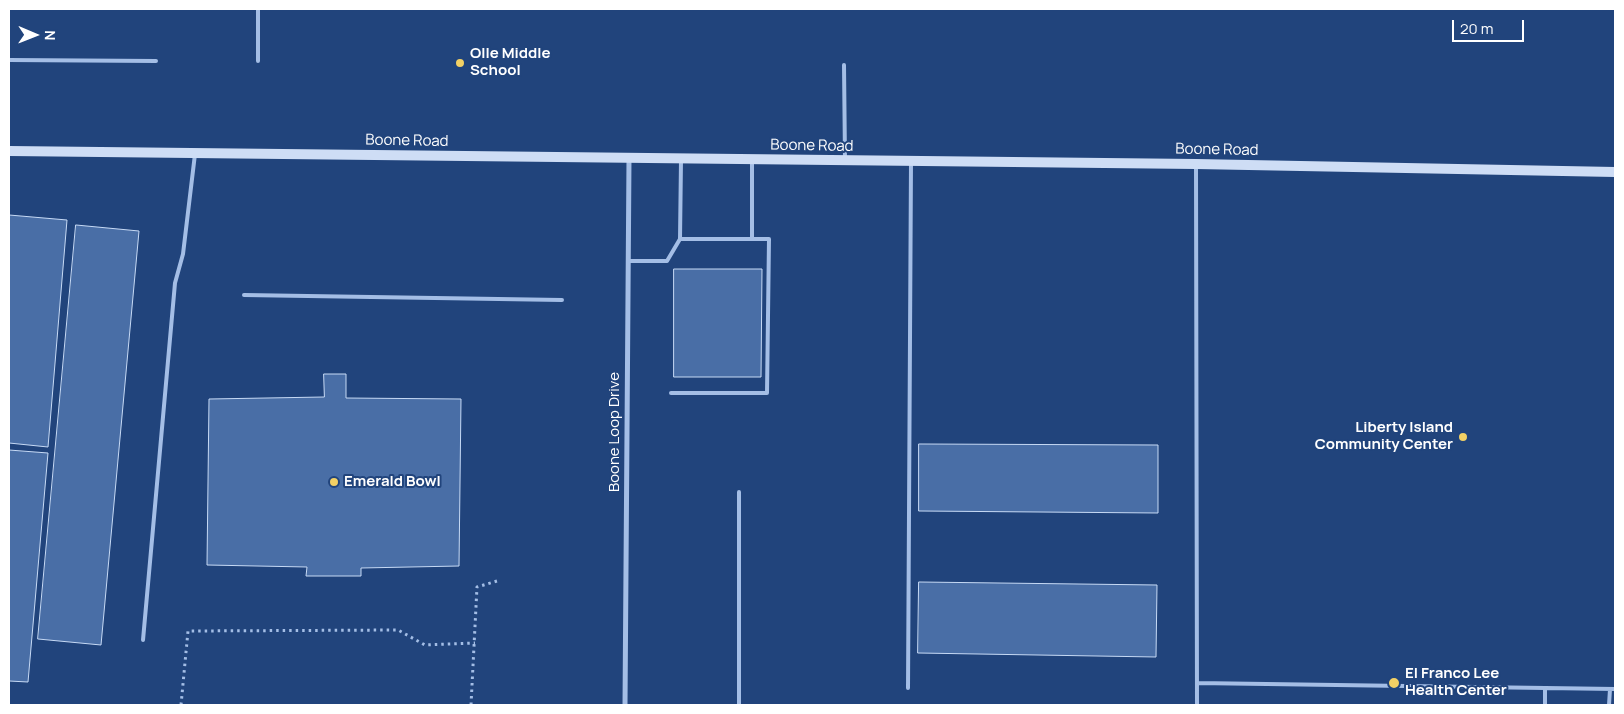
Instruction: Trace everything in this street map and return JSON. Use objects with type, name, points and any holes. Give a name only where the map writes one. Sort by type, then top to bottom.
[{"type":"street","name":"Boone Road","points":[[9,151],[681,160],[1196,164],[1615,172]]},
{"type":"street","name":"Boone Loop Drive","points":[[625,705],[630,159]]},
{"type":"lane","points":[[258,9],[258,62]]},
{"type":"lane","points":[[9,60],[156,61]]},
{"type":"lane","points":[[844,65],[845,161]]},
{"type":"lane","points":[[143,640],[174,283],[183,254],[195,154]]},
{"type":"lane","points":[[628,261],[667,261],[680,239],[681,160]]},
{"type":"lane","points":[[752,160],[752,239]]},
{"type":"lane","points":[[908,688],[911,162]]},
{"type":"lane","points":[[1196,164],[1197,705]]},
{"type":"lane","points":[[671,393],[767,393],[769,239],[680,239]]},
{"type":"lane","points":[[244,295],[562,300]]},
{"type":"lane","points":[[739,492],[739,705]]},
{"type":"lane","points":[[1197,682],[1615,689]]},
{"type":"lane","points":[[1545,688],[1545,705]]},
{"type":"lane","points":[[1609,705],[1610,689]]},
{"type":"path","points":[[472,705],[478,587],[497,581]]},
{"type":"path","points":[[181,705],[188,630],[398,630],[426,645],[475,643]]},
{"type":"building","points":[[9,215],[67,220],[48,447],[9,443]]},
{"type":"building","points":[[76,225],[139,231],[101,645],[38,639]]},
{"type":"building","points":[[674,269],[762,269],[761,377],[674,377]]},
{"type":"building","name":"Emerald Bowl","points":[[324,374],[346,374],[346,398],[461,399],[459,566],[361,568],[361,576],[306,576],[307,567],[207,565],[209,399],[324,397]]},
{"type":"building","points":[[919,444],[1158,445],[1158,513],[919,511]]},
{"type":"building","points":[[9,450],[48,453],[28,682],[9,681]]},
{"type":"building","points":[[919,582],[1157,585],[1156,657],[918,653]]},
{"type":"place","name":"Olle Middle School","points":[[460,63]]},
{"type":"place","name":"Liberty Island Community Center","points":[[1463,437]]},
{"type":"place","name":"Emerald Bowl","points":[[334,482]]},
{"type":"place","name":"El Franco Lee Health Center","points":[[1394,683]]}]
